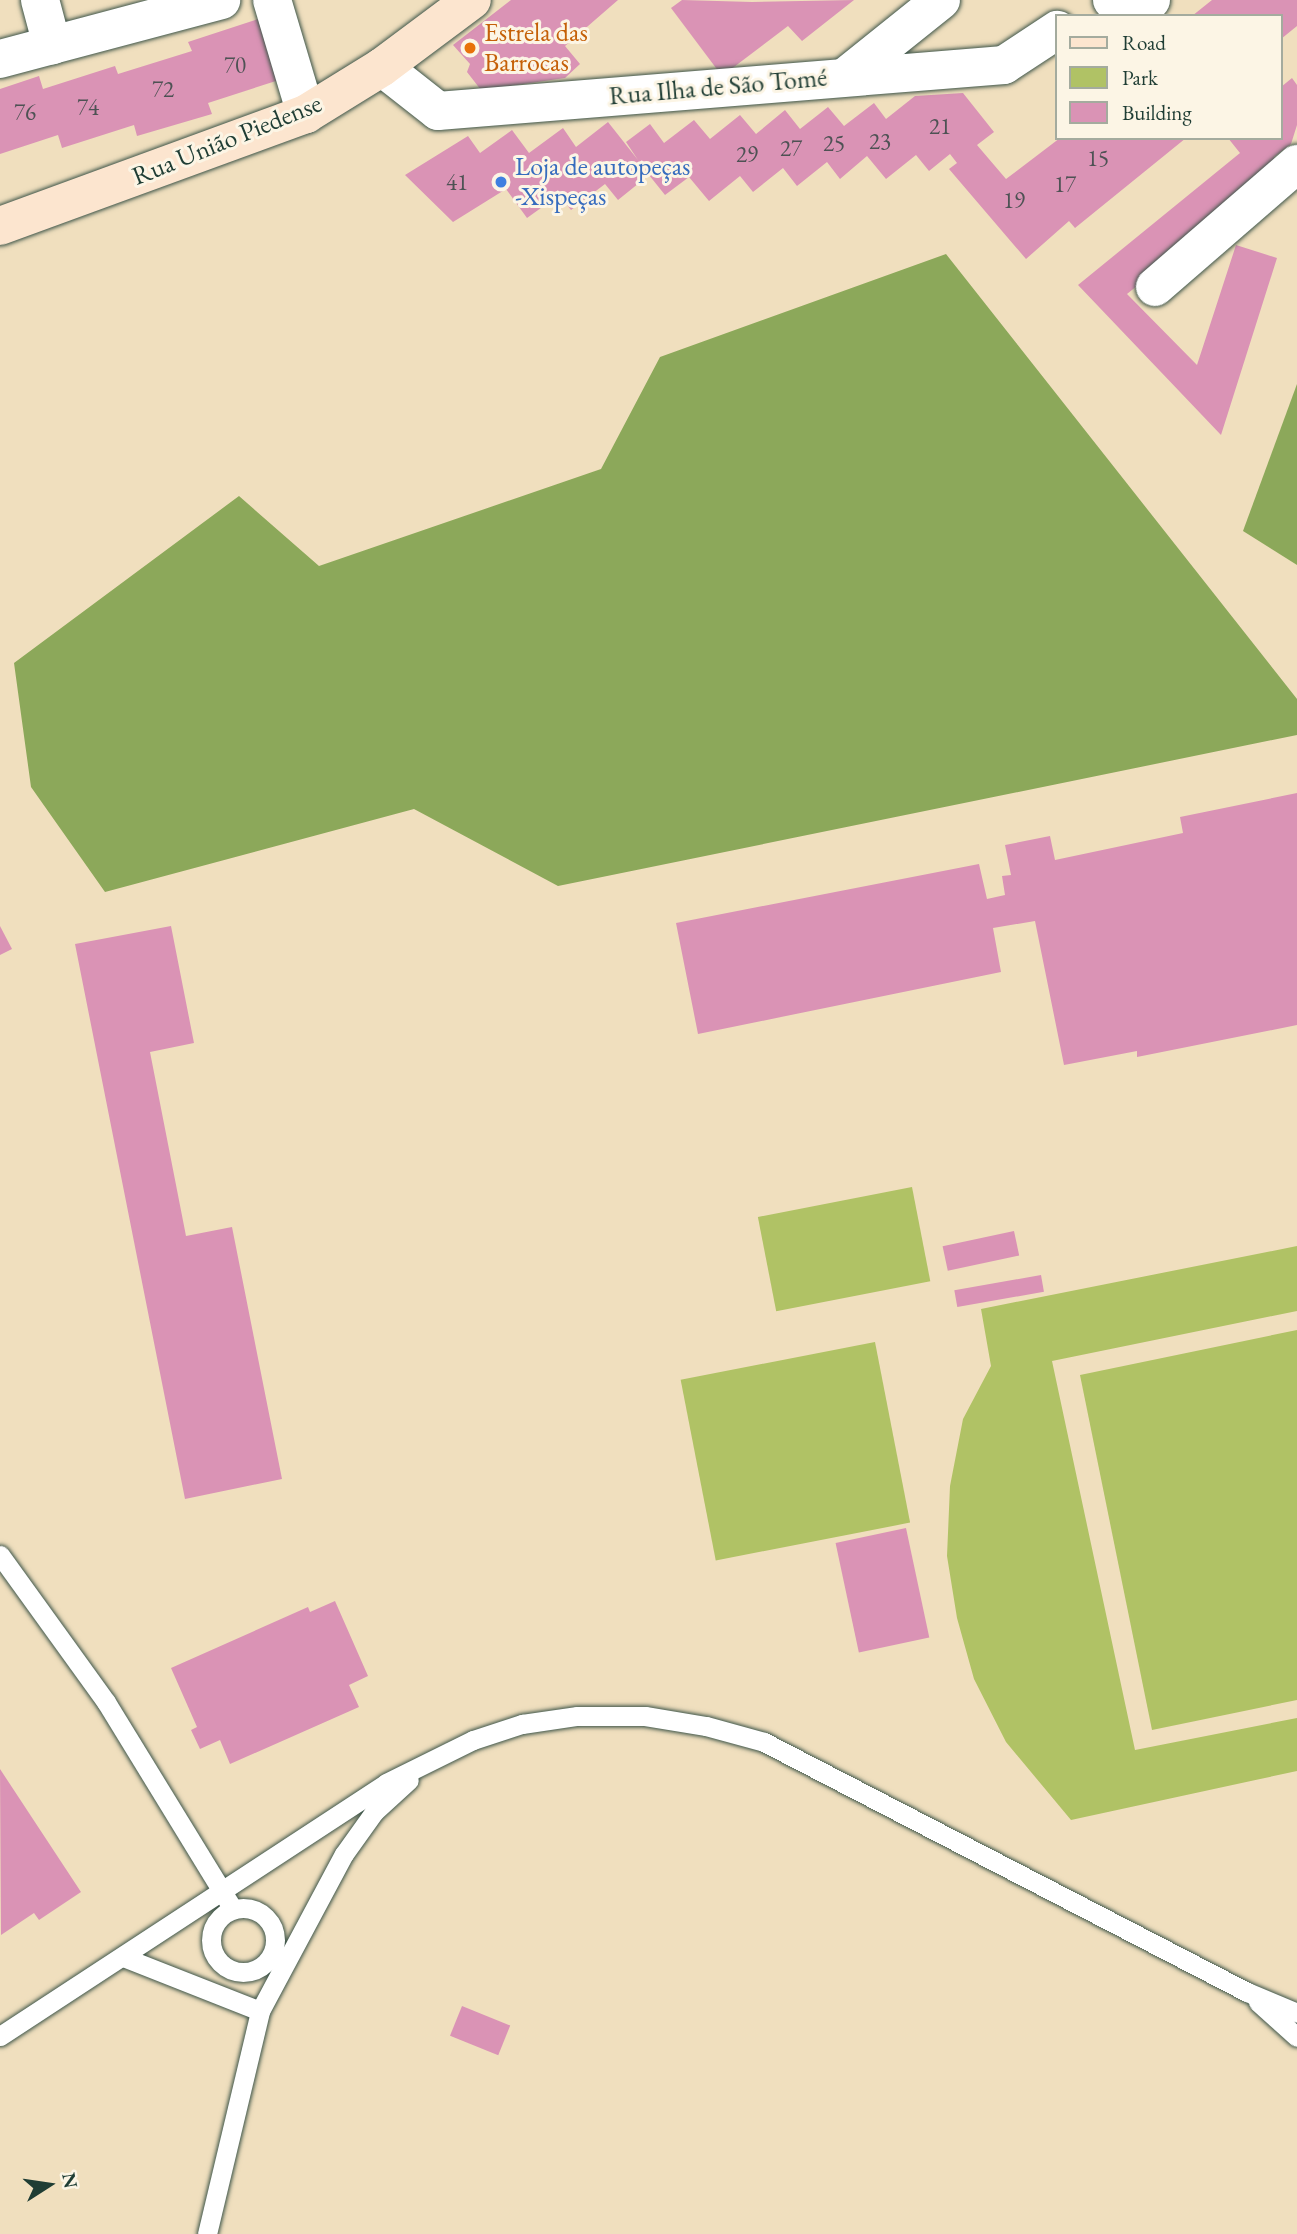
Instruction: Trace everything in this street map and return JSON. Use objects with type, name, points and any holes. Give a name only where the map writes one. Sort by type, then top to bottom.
[{"type":"street","points":[[40,0],[52,45]]},
{"type":"street","points":[[0,60],[221,0]]},
{"type":"street","points":[[272,0],[306,114]]},
{"type":"street","name":"Rua União Piedense","points":[[0,226],[306,114],[382,67],[472,0]]},
{"type":"street","points":[[845,77],[941,0]]},
{"type":"street","points":[[1080,14],[1104,0]]},
{"type":"street","points":[[1112,0],[1151,0]]},
{"type":"street","name":"Rua Ilha de São Tomé","points":[[382,67],[438,111],[1004,65],[1056,31]]},
{"type":"street","points":[[1155,287],[1297,164]]},
{"type":"lane","points":[[0,1555],[106,1702],[228,1901],[248,1908],[271,1923],[276,1935],[207,2234]]},
{"type":"lane","points":[[0,2036],[123,1957],[228,1901],[386,1783],[438,1756],[522,1724],[577,1716],[645,1716],[706,1726],[764,1742],[1247,1992],[1297,2013]]},
{"type":"lane","points":[[260,2011],[344,1854],[374,1812],[438,1756]]},
{"type":"lane","points":[[228,1901],[212,1932],[216,1957],[260,2011]]},
{"type":"lane","points":[[123,1957],[260,2011]]},
{"type":"lane","points":[[216,1957],[236,1972],[248,1972],[270,1959]]},
{"type":"lane","points":[[1247,1992],[1297,2037]]},
{"type":"green space","points":[[946,254],[1297,699],[1297,735],[558,886],[414,809],[105,892],[31,787],[14,663],[239,496],[319,566],[601,469],[660,357]]},
{"type":"green space","points":[[1297,384],[1297,565],[1243,531]]},
{"type":"green space","points":[[912,1187],[930,1281],[776,1311],[758,1217]]},
{"type":"green space","points":[[1297,1246],[1297,1311],[1052,1361],[1135,1750],[1297,1718],[1297,1771],[1071,1820],[1006,1742],[974,1679],[957,1618],[947,1556],[950,1486],[963,1419],[991,1366],[981,1309]]},
{"type":"green space","points":[[1297,1330],[1297,1700],[1152,1730],[1080,1375]]},
{"type":"green space","points":[[875,1342],[910,1523],[716,1560],[681,1380]]},
{"type":"building","points":[[511,0],[618,0],[565,46],[580,64],[565,78],[481,90],[467,72],[470,64],[453,45]]},
{"type":"building","points":[[682,0],[854,0],[802,41],[788,26],[722,76],[671,8]]},
{"type":"building","points":[[1212,0],[1297,0],[1297,26],[1283,37],[1283,14],[1194,14]]},
{"type":"building","points":[[258,19],[279,80],[208,103],[212,114],[137,136],[134,125],[62,148],[58,135],[0,154],[0,89],[39,76],[43,89],[115,66],[118,74],[192,51],[188,42]]},
{"type":"building","points":[[1292,78],[1297,85],[1297,125],[1291,144],[1274,157],[1283,168],[1127,294],[1197,365],[1236,245],[1277,258],[1221,435],[1078,285],[1240,153],[1230,140],[1283,140],[1283,85]]},
{"type":"building","points":[[963,93],[994,132],[977,145],[1006,179],[1057,140],[1184,140],[1075,228],[1069,221],[1026,259],[949,169],[957,163],[950,154],[929,171],[916,155],[886,179],[867,156],[840,179],[827,162],[797,186],[783,168],[753,192],[740,176],[709,201],[689,177],[665,195],[649,175],[618,200],[605,184],[571,210],[559,195],[527,218],[506,189],[453,222],[405,175],[468,136],[480,153],[512,130],[529,153],[563,128],[576,147],[608,122],[638,160],[626,142],[650,124],[664,143],[694,120],[710,139],[740,115],[756,134],[785,110],[800,129],[828,107],[844,126],[874,103],[886,119],[915,96]]},
{"type":"building","points":[[1297,793],[1297,1025],[1137,1057],[1137,1051],[1064,1065],[1035,921],[993,928],[1001,972],[698,1034],[676,923],[979,864],[987,899],[1005,895],[1002,876],[1011,875],[1005,845],[1050,836],[1055,860],[1183,833],[1180,817]]},
{"type":"building","points":[[0,926],[12,949],[0,955]]},
{"type":"building","points":[[171,926],[194,1043],[150,1052],[186,1236],[232,1227],[282,1479],[185,1499],[75,944]]},
{"type":"building","points":[[1014,1231],[1019,1255],[948,1271],[943,1246]]},
{"type":"building","points":[[1041,1275],[1044,1292],[957,1307],[954,1290]]},
{"type":"building","points":[[906,1528],[929,1638],[859,1653],[836,1543]]},
{"type":"building","points":[[335,1601],[368,1676],[349,1685],[359,1707],[230,1764],[220,1740],[200,1749],[191,1730],[197,1727],[171,1668],[308,1607],[310,1612]]},
{"type":"building","points":[[0,1769],[81,1892],[39,1920],[34,1913],[1,1935]]},
{"type":"building","points":[[462,2006],[510,2025],[498,2055],[450,2036]]},
{"type":"place","name":"Estrela das Barrocas","points":[[470,48]]},
{"type":"place","name":"Loja de autopeças -Xispeças","points":[[501,182]]}]
